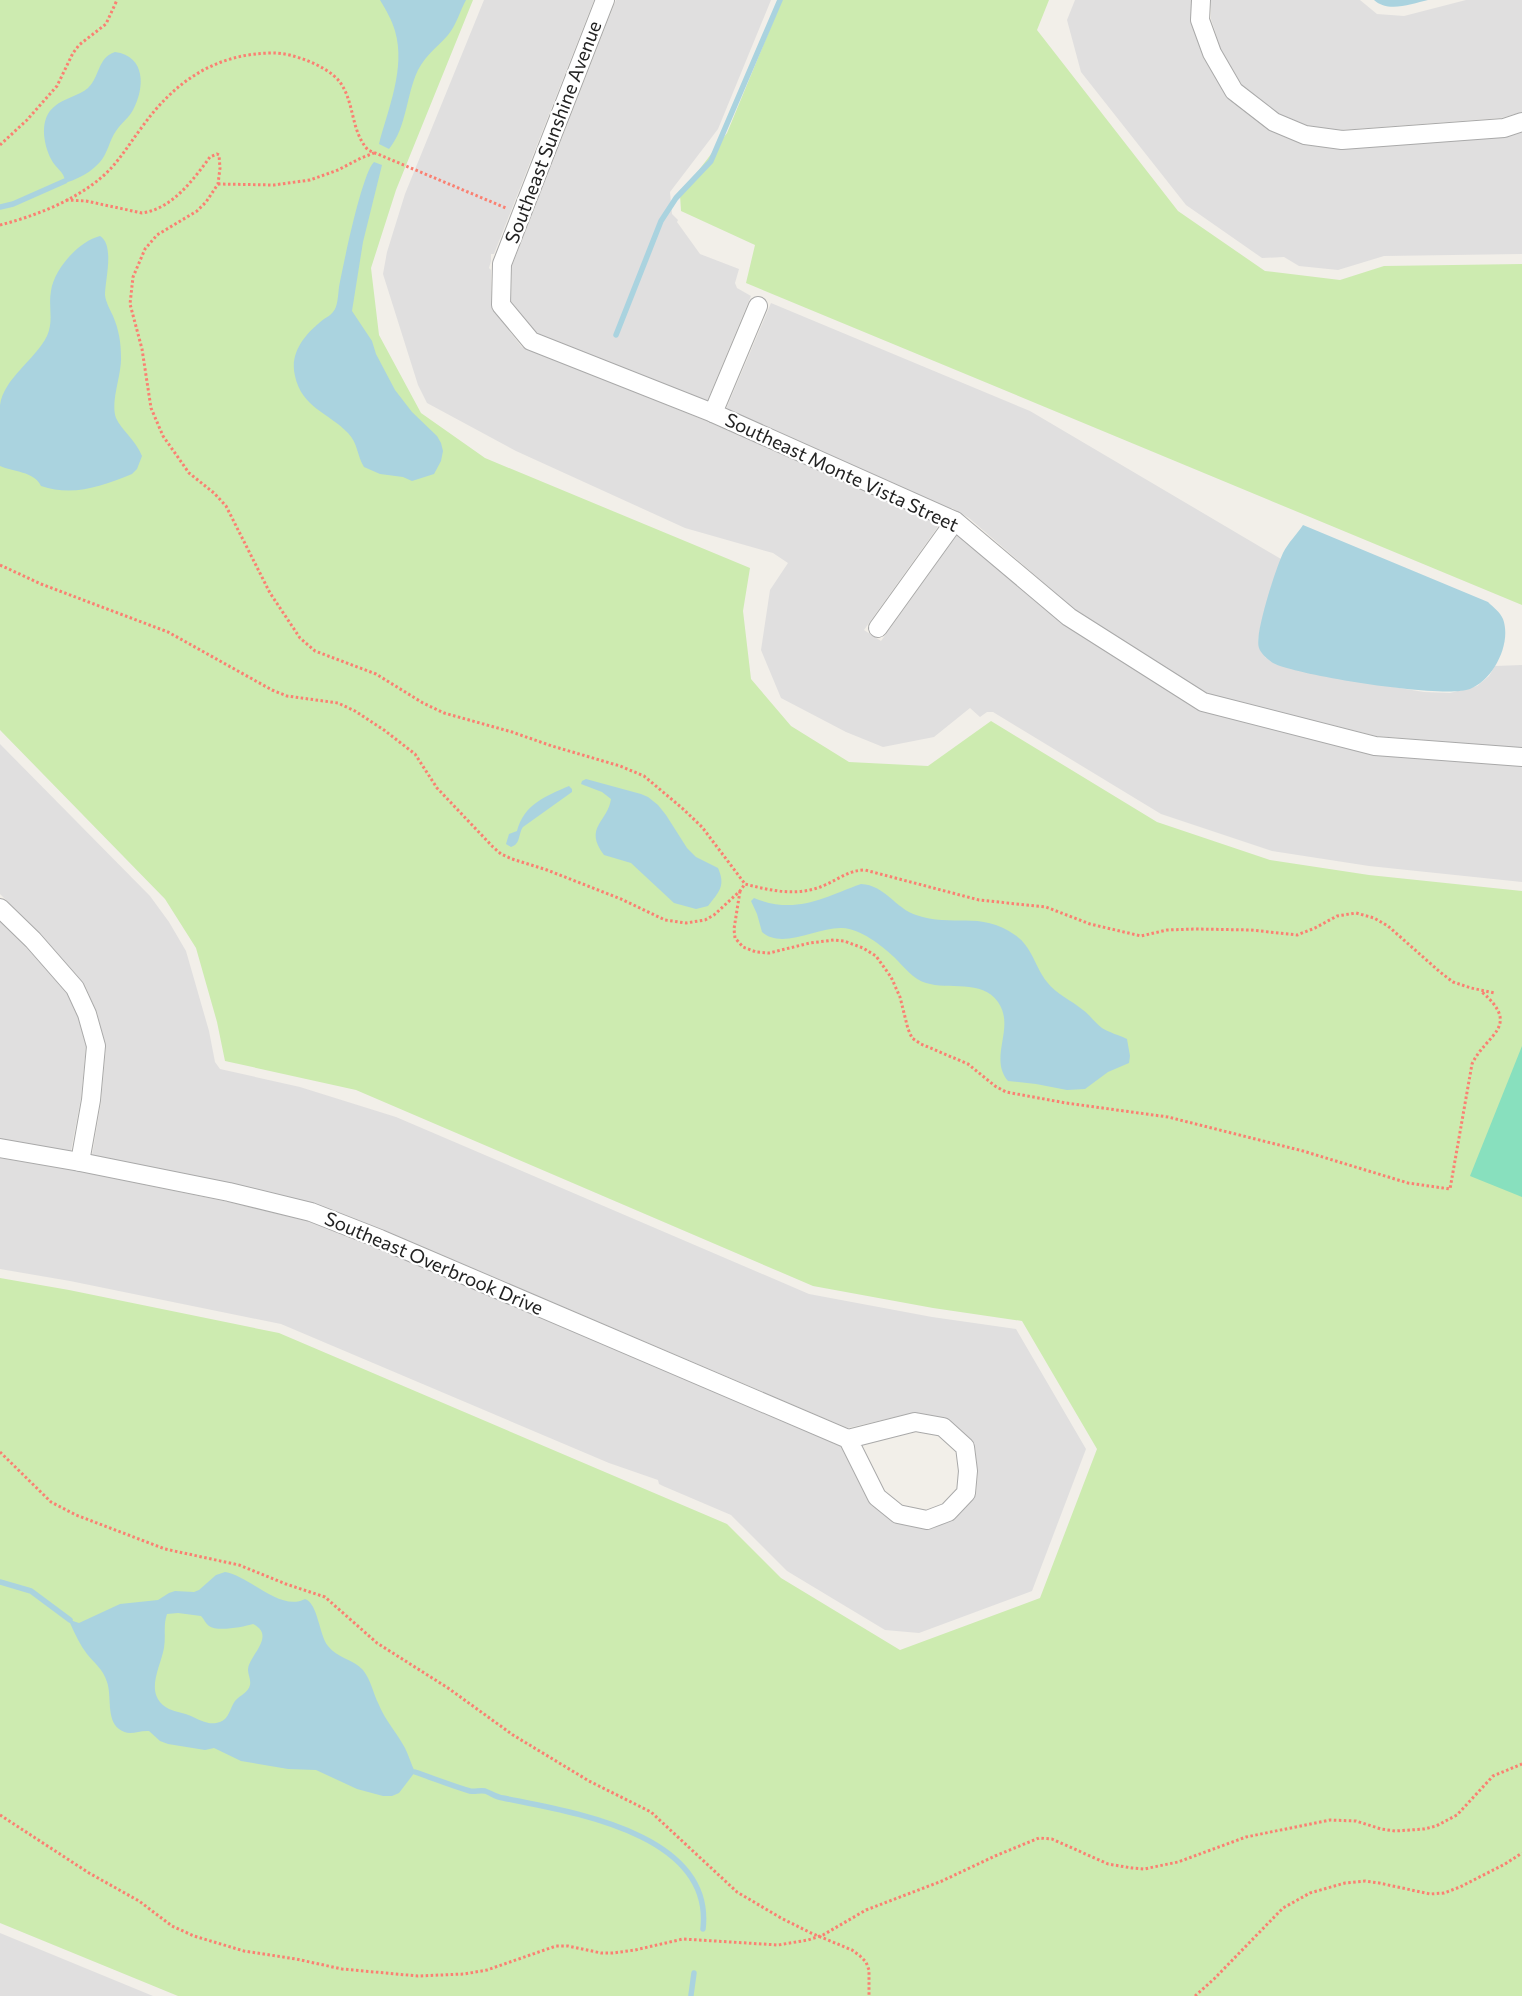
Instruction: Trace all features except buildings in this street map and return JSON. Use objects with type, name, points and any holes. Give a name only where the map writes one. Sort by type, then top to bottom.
[{"type":"street","name":"Southeast Sunshine Avenue","points":[[502,264],[605,0]]},
{"type":"street","points":[[1201,0],[1200,20],[1212,54],[1234,91],[1274,122],[1305,135],[1342,140],[1504,128],[1522,122]]},
{"type":"street","name":"Southeast Monte Vista Street","points":[[502,264],[501,305],[531,341],[713,413],[955,521],[1069,617],[1203,702],[1375,746],[1522,757]]},
{"type":"street","points":[[713,413],[758,306]]},
{"type":"street","points":[[878,628],[955,521]]},
{"type":"street","points":[[0,908],[33,940],[75,988],[87,1014],[96,1046],[91,1100],[80,1162]]},
{"type":"street","name":"Southeast Overbrook Drive","points":[[0,1148],[229,1192],[311,1212],[380,1239],[848,1438]]},
{"type":"street","points":[[915,1422],[943,1427],[965,1447],[968,1471],[966,1493],[948,1512],[927,1520],[898,1514],[877,1497],[848,1438],[915,1422]]},
{"type":"path","points":[[0,145],[27,120],[57,86],[73,52],[106,24],[117,0]]},
{"type":"path","points":[[0,225],[66,200],[88,187],[111,168],[150,116],[174,89],[207,68],[237,56],[283,53],[296,56],[326,70],[339,81],[348,98],[358,135],[363,144],[374,153],[521,214]]},
{"type":"path","points":[[218,184],[274,184],[310,180],[338,170],[374,153]]},
{"type":"path","points":[[66,200],[86,201],[142,213],[150,212],[160,208],[175,197],[210,157],[217,154],[220,159],[218,184],[206,202],[197,211],[157,235],[145,248],[131,283],[131,312],[142,349],[151,408],[162,436],[189,473],[214,493],[226,506],[270,593],[300,638],[315,651],[376,674],[444,713],[512,732],[644,776],[702,827],[745,884],[781,891],[801,892],[826,885],[857,870],[872,870],[978,900],[1046,907],[1090,924],[1141,936],[1167,930],[1196,929],[1251,930],[1297,935],[1337,916],[1356,913],[1374,918],[1388,926],[1448,978],[1462,986],[1495,993]]},
{"type":"path","points":[[0,565],[41,584],[168,632],[279,693],[297,698],[331,701],[350,708],[410,749],[419,759],[442,795],[497,851],[512,859],[547,870],[621,899],[660,918],[675,922],[695,923],[705,920],[714,915],[745,884]]},
{"type":"path","points":[[740,891],[734,929],[735,938],[743,947],[756,952],[769,953],[810,943],[834,940],[844,941],[863,948],[876,956],[891,977],[900,997],[912,1038],[921,1044],[968,1064],[995,1086],[1006,1092],[1066,1103],[1168,1117],[1303,1151],[1408,1183],[1450,1189],[1472,1064],[1476,1056],[1493,1039],[1501,1026],[1502,1018],[1499,1011],[1480,990]]},
{"type":"path","points":[[0,1452],[19,1468],[51,1502],[76,1514],[164,1549],[239,1565],[325,1597],[377,1644],[448,1688],[513,1735],[589,1781],[651,1812],[737,1892],[763,1908],[820,1937],[852,1950],[866,1962],[870,1970],[868,1996]]},
{"type":"path","points":[[0,1815],[83,1869],[138,1901],[165,1922],[188,1934],[244,1951],[296,1959],[342,1969],[418,1976],[464,1974],[494,1969],[527,1955],[556,1946],[613,1953],[684,1939],[778,1945],[820,1937],[866,1910],[942,1881],[1039,1838],[1052,1839],[1108,1864],[1144,1869],[1173,1863],[1252,1835],[1330,1820],[1356,1821],[1395,1832],[1424,1829],[1436,1826],[1457,1815],[1493,1776],[1522,1764]]},
{"type":"path","points":[[1195,1996],[1214,1980],[1283,1908],[1310,1893],[1345,1883],[1365,1881],[1379,1882],[1430,1894],[1444,1893],[1460,1887],[1522,1853]]},
{"type":"shaded area","points":[[484,0],[594,0],[494,254],[491,254],[489,268],[491,270],[491,304],[493,310],[522,347],[709,422],[940,524],[864,630],[881,641],[957,535],[1064,625],[1201,711],[1373,755],[1522,766],[1522,882],[1369,866],[1272,851],[1161,814],[993,712],[987,712],[980,717],[970,708],[934,737],[883,747],[846,732],[781,698],[761,650],[770,590],[788,563],[773,553],[685,528],[516,451],[427,403],[418,385],[383,274],[387,252],[405,194]]},
{"type":"shaded area","points":[[616,0],[771,0],[718,129],[670,192],[672,214],[700,254],[739,269],[735,283],[737,288],[751,296],[707,401],[537,334],[511,302],[512,266]]},
{"type":"shaded area","points":[[1075,0],[1191,0],[1191,22],[1203,57],[1228,98],[1267,129],[1305,145],[1344,149],[1506,137],[1522,132],[1522,254],[1384,256],[1338,270],[1299,266],[1284,257],[1262,258],[1186,205],[1081,72],[1067,20]]},
{"type":"shaded area","points":[[1211,0],[1360,0],[1377,14],[1404,16],[1466,0],[1522,0],[1522,112],[1501,118],[1342,130],[1307,126],[1279,114],[1242,85],[1221,50],[1211,19]]},
{"type":"shaded area","points":[[771,303],[1030,411],[1281,559],[1258,640],[1265,657],[1275,664],[1314,674],[1424,692],[1450,693],[1477,686],[1489,676],[1495,666],[1522,665],[1522,748],[1376,736],[1207,694],[1075,610],[969,518],[952,508],[726,409]]},
{"type":"shaded area","points":[[0,744],[150,896],[169,922],[186,951],[209,1031],[215,1062],[220,1069],[300,1087],[396,1117],[809,1294],[932,1317],[1016,1329],[1086,1449],[1032,1591],[919,1633],[885,1630],[787,1571],[731,1515],[663,1486],[659,1484],[658,1480],[609,1463],[281,1324],[70,1281],[0,1269],[0,1158],[78,1171],[228,1202],[308,1221],[376,1247],[840,1445],[868,1501],[896,1523],[931,1529],[956,1518],[976,1495],[978,1473],[975,1447],[972,1441],[944,1418],[912,1413],[848,1428],[383,1230],[314,1204],[231,1183],[92,1155],[101,1102],[106,1047],[97,1013],[85,985],[40,934],[0,894]]},
{"type":"shaded area","points":[[0,921],[26,946],[67,992],[78,1017],[86,1046],[81,1098],[71,1151],[0,1139]]},
{"type":"shaded area","points":[[0,1933],[153,1996],[0,1996]]},
{"type":"green space","points":[[0,0],[473,0],[396,190],[371,268],[379,335],[421,413],[485,458],[750,568],[743,611],[751,679],[791,726],[849,762],[928,766],[991,721],[1157,822],[1270,860],[1369,875],[1522,891],[1522,1996],[178,1996],[0,1923],[0,1278],[69,1290],[279,1333],[727,1524],[781,1578],[900,1650],[1040,1598],[1097,1449],[1022,1321],[933,1308],[813,1286],[356,1090],[225,1061],[217,1022],[196,948],[165,899],[0,730]]},
{"type":"green space","points":[[782,0],[1049,0],[1037,30],[1178,211],[1265,271],[1340,280],[1384,266],[1522,264],[1522,605],[746,283],[755,245],[681,211],[680,195],[727,133]]},
{"type":"green space","points":[[1522,1046],[1522,1197],[1470,1176]]},
{"type":"water","points":[[380,0],[466,0],[451,31],[421,64],[414,80],[403,121],[389,149],[379,144],[397,74],[398,45],[392,23]]},
{"type":"water","points":[[1374,0],[1428,0],[1393,7],[1380,4]]},
{"type":"water","points":[[115,52],[133,60],[137,66],[141,83],[137,101],[131,113],[118,128],[100,162],[81,177],[68,182],[65,181],[63,175],[51,159],[46,146],[44,131],[46,117],[59,103],[88,88],[105,59]]},
{"type":"water","points":[[374,162],[382,165],[363,242],[352,311],[372,341],[376,354],[395,390],[412,412],[437,436],[441,443],[443,451],[441,461],[434,474],[412,481],[403,477],[380,474],[364,467],[354,441],[348,433],[310,403],[299,387],[295,376],[294,359],[300,344],[311,330],[335,310],[353,221],[364,183]]},
{"type":"water","points":[[100,236],[105,241],[108,255],[105,295],[117,326],[121,347],[121,364],[114,404],[116,418],[142,456],[137,469],[132,474],[87,489],[53,489],[41,486],[33,477],[0,466],[0,405],[7,386],[42,345],[47,336],[51,319],[51,291],[62,265],[76,250]]},
{"type":"water","points":[[1303,525],[1488,602],[1502,616],[1505,639],[1503,650],[1486,678],[1470,689],[1432,691],[1404,689],[1313,674],[1290,669],[1270,661],[1259,648],[1258,641],[1263,616],[1283,553]]},
{"type":"water","points":[[586,779],[641,794],[658,805],[687,848],[696,857],[718,868],[721,880],[720,889],[708,906],[696,909],[674,903],[631,863],[604,855],[598,845],[596,831],[606,814],[611,799],[602,792],[581,784]]},
{"type":"water","points":[[569,786],[572,792],[523,827],[514,846],[511,847],[506,844],[509,834],[517,831],[520,822],[530,808],[544,798]]},
{"type":"water","points":[[861,884],[877,888],[909,912],[916,915],[929,919],[990,923],[1002,927],[1015,935],[1025,945],[1051,986],[1086,1012],[1102,1028],[1127,1039],[1130,1056],[1129,1063],[1108,1072],[1085,1089],[1067,1090],[1008,1081],[1003,1072],[1001,1062],[1004,1032],[1003,1012],[998,1002],[991,995],[983,990],[964,986],[935,985],[921,981],[877,943],[863,934],[849,929],[832,929],[790,938],[779,939],[770,937],[762,932],[751,901],[754,898],[783,905],[809,903]]},
{"type":"water","points":[[225,1572],[235,1575],[285,1601],[295,1602],[305,1599],[313,1606],[322,1635],[328,1646],[363,1670],[382,1711],[402,1742],[415,1772],[399,1793],[392,1796],[383,1796],[357,1789],[316,1770],[288,1769],[241,1761],[214,1748],[205,1750],[168,1744],[160,1741],[149,1731],[126,1733],[115,1725],[112,1719],[105,1677],[82,1647],[70,1620],[79,1623],[120,1604],[158,1600],[175,1591],[194,1592],[216,1575]],"holes":[[[178,1613],[201,1616],[213,1628],[230,1628],[253,1624],[260,1629],[262,1634],[260,1646],[249,1664],[249,1688],[235,1701],[223,1721],[216,1723],[205,1722],[169,1709],[161,1703],[155,1689],[155,1681],[164,1648],[167,1614]]]},
{"type":"waterway","points":[[616,335],[661,221],[676,198],[711,161],[780,0]]},
{"type":"waterway","points":[[0,207],[13,204],[65,181]]},
{"type":"waterway","points":[[0,1582],[31,1591],[70,1620]]},
{"type":"waterway","points":[[415,1772],[470,1791],[485,1791],[500,1797],[599,1820],[633,1833],[662,1849],[686,1870],[700,1896],[703,1929]]},
{"type":"waterway","points":[[691,1995],[694,1973]]}]
